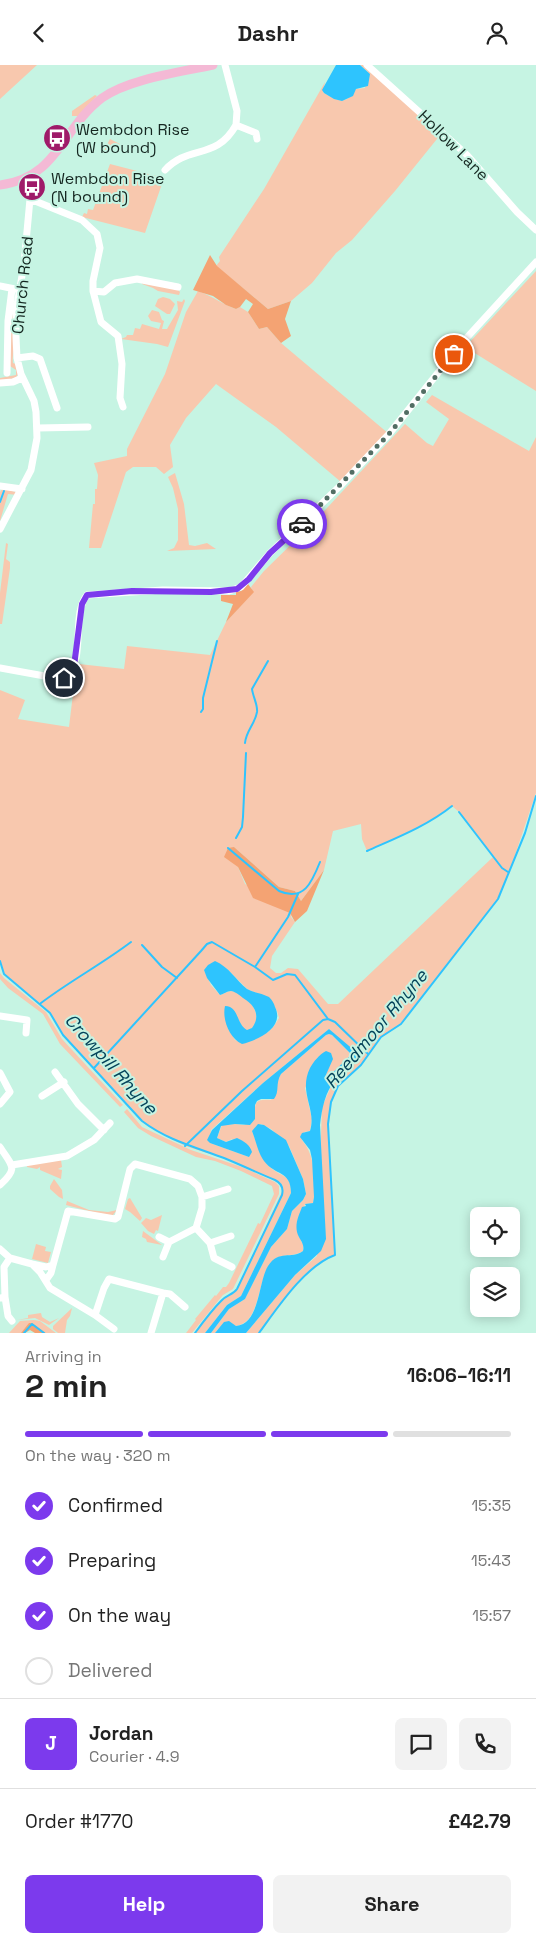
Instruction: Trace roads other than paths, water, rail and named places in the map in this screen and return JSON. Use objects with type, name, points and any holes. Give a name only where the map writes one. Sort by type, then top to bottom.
[{"type":"main road","points":[[0,185],[22,180],[43,168],[82,118],[102,98],[112,92],[138,83],[213,65]]},
{"type":"street","points":[[165,170],[181,157],[218,147],[227,140],[236,125],[237,111],[226,65]]},
{"type":"street","name":"Hollow Lane","points":[[367,65],[467,155],[536,230]]},
{"type":"street","points":[[236,125],[256,133],[257,139]]},
{"type":"street","name":"Church Road","points":[[7,373],[8,321],[16,289],[30,199],[22,180]]},
{"type":"street","points":[[30,199],[82,220],[97,234],[100,248],[93,281],[93,291],[101,322],[118,336],[122,364],[120,398],[123,407]]},
{"type":"street","points":[[0,668],[50,677],[64,678],[70,674],[74,666],[82,604],[87,595],[132,591],[229,591],[241,587],[270,553],[340,486],[389,434],[461,344],[536,262]]},
{"type":"street","points":[[93,291],[104,292],[116,283],[137,279],[178,287]]},
{"type":"street","points":[[0,286],[16,289]]},
{"type":"street","name":"Church Road","points":[[0,529],[22,489],[34,461],[38,428],[34,401],[22,378],[17,358],[16,289]]},
{"type":"street","points":[[17,358],[33,356],[40,359],[57,408]]},
{"type":"street","points":[[0,383],[13,382],[22,378]]},
{"type":"street","points":[[38,428],[88,427]]},
{"type":"street","points":[[0,486],[22,489]]},
{"type":"street","points":[[0,1016],[28,1017],[26,1033]]},
{"type":"street","points":[[55,1072],[78,1104],[104,1130]]},
{"type":"street","points":[[0,1073],[10,1092],[0,1104]]},
{"type":"street","points":[[42,1096],[64,1083]]},
{"type":"street","points":[[12,1165],[67,1156],[94,1140],[110,1123]]},
{"type":"street","points":[[0,1147],[12,1165],[13,1171],[11,1176],[0,1185]]},
{"type":"street","points":[[46,1280],[51,1273],[68,1211],[115,1219],[118,1217],[130,1169],[135,1164],[190,1179],[198,1186],[202,1197],[202,1208],[196,1228],[169,1242],[164,1257]]},
{"type":"street","points":[[202,1197],[228,1189]]},
{"type":"street","points":[[196,1228],[210,1243],[214,1258],[232,1267]]},
{"type":"street","points":[[210,1243],[231,1236]]},
{"type":"street","points":[[158,1237],[169,1242]]},
{"type":"street","points":[[0,1249],[10,1258],[46,1267],[53,1265]]},
{"type":"street","points":[[10,1258],[4,1267],[3,1297],[8,1316],[12,1321]]},
{"type":"street","points":[[32,1264],[46,1280],[50,1288],[66,1296],[114,1329]]},
{"type":"street","points":[[95,1315],[109,1279],[170,1294],[185,1307]]},
{"type":"street","points":[[151,1333],[163,1293]]},
{"type":"water","points":[[336,65],[360,65],[370,74],[368,86],[356,89],[353,96],[342,101],[324,93],[322,90]]},
{"type":"water","points":[[215,961],[228,970],[247,989],[269,997],[273,1002],[277,1014],[276,1021],[263,1036],[242,1044],[230,1033],[225,1017],[225,1006],[233,1009],[243,1027],[247,1030],[252,1028],[256,1020],[256,1013],[249,1003],[235,992],[230,991],[220,995],[207,978],[204,970]]},
{"type":"water","points":[[329,1029],[355,1051],[357,1055],[354,1062],[332,1084],[322,1112],[320,1125],[326,1239],[321,1251],[295,1275],[246,1333],[215,1333],[224,1322],[229,1321],[236,1326],[244,1324],[250,1318],[265,1273],[272,1261],[281,1256],[299,1254],[303,1251],[303,1244],[297,1232],[297,1222],[302,1207],[306,1206],[305,1204],[313,1203],[314,1197],[310,1150],[300,1137],[302,1133],[310,1131],[312,1123],[306,1085],[307,1077],[313,1063],[326,1051],[331,1053],[333,1059],[325,1077],[327,1078],[350,1056],[350,1053],[332,1035],[326,1035],[281,1074],[274,1099],[261,1099],[257,1101],[255,1105],[255,1119],[250,1125],[235,1124],[221,1126],[217,1138],[226,1142],[237,1138],[242,1140],[252,1152],[249,1157],[210,1143],[207,1140],[212,1130],[263,1083]]},
{"type":"water","points":[[258,1124],[264,1125],[286,1140],[303,1179],[306,1194],[292,1211],[287,1229],[271,1247],[245,1299],[229,1309],[211,1333],[205,1333],[227,1305],[241,1296],[291,1193],[288,1180],[268,1166],[260,1154],[252,1131]]},
{"type":"waterway","name":"Crowpill Rhyne","points":[[0,502],[4,491]]},
{"type":"waterway","points":[[201,712],[217,641]]},
{"type":"waterway","points":[[245,743],[257,712],[252,689],[268,661]]},
{"type":"waterway","points":[[236,838],[242,827],[246,753]]},
{"type":"waterway","name":"Reedmoor Rhyne","points":[[259,1333],[293,1288],[313,1268],[335,1255],[328,1124],[331,1102],[338,1086],[361,1065],[381,1037],[401,1024],[498,899],[525,833],[536,796]]},
{"type":"waterway","points":[[367,851],[422,826],[452,806]]},
{"type":"waterway","points":[[459,812],[502,868],[508,872]]},
{"type":"waterway","points":[[228,848],[279,891],[288,894],[295,894],[306,888],[314,877],[320,862]]},
{"type":"waterway","points":[[255,967],[288,917],[298,894]]},
{"type":"waterway","points":[[41,1003],[131,942]]},
{"type":"waterway","points":[[94,1068],[207,944],[212,942],[255,967],[273,980],[287,974],[295,975],[328,1019]]},
{"type":"waterway","points":[[142,945],[162,967],[177,978]]},
{"type":"waterway","name":"Crowpill Rhyne","points":[[0,961],[4,974],[50,1013],[63,1035],[142,1121],[171,1138],[237,1163],[279,1182],[282,1186],[282,1195],[237,1289],[234,1293],[223,1299],[195,1333]]},
{"type":"waterway","points":[[185,1146],[242,1091],[323,1020],[328,1019],[335,1022],[368,1054]]},
{"type":"waterway","points":[[24,1333],[32,1324],[44,1333]]},
{"type":"place","name":"Wembdon Rise (W bound)","points":[[57,138]]},
{"type":"place","name":"Wembdon Rise (N bound)","points":[[32,187]]}]
